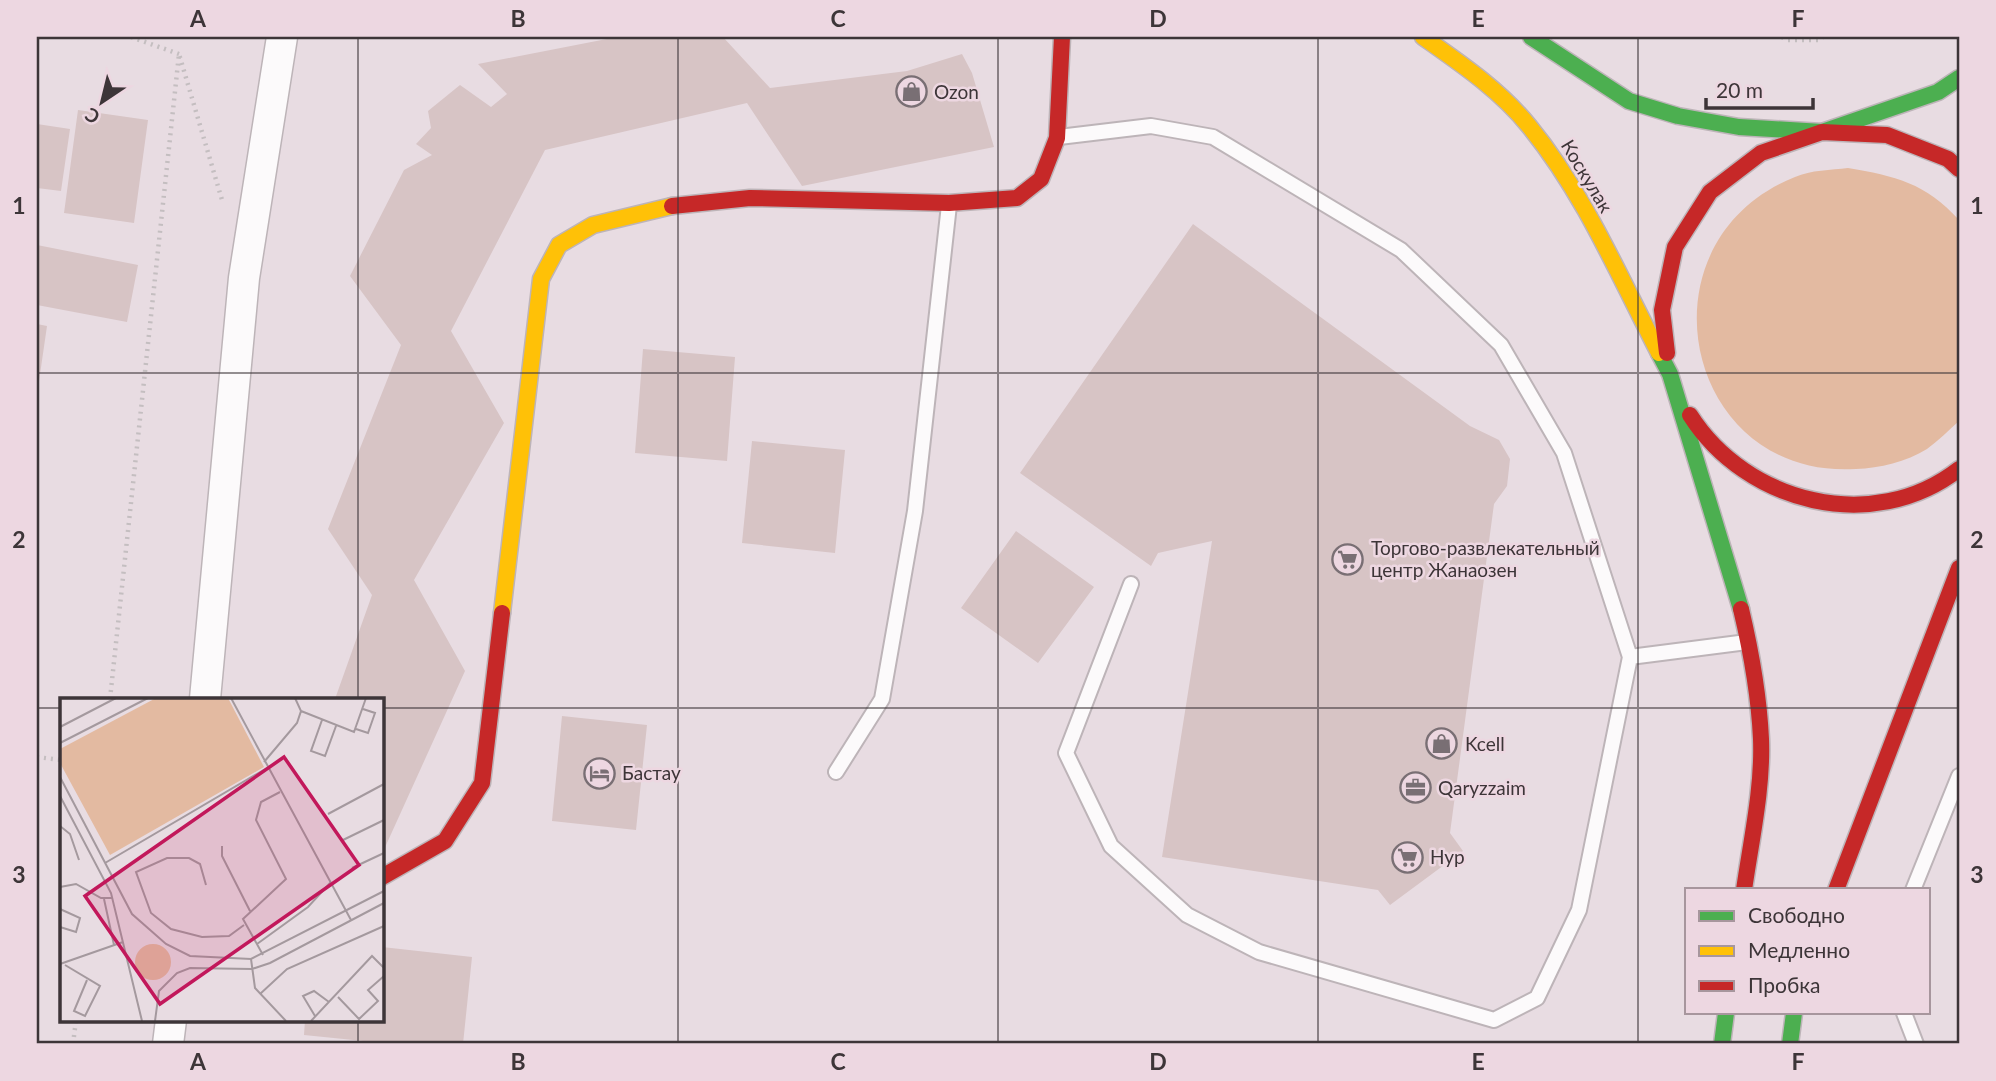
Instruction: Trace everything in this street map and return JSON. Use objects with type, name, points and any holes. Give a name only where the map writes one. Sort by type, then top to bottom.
[{"type":"street","points":[[205,698],[244,278],[282,37]]},
{"type":"street","points":[[383,876],[446,841],[482,783],[541,279],[559,245],[593,225],[668,206],[750,198],[949,203],[1017,198],[1041,179],[1057,138],[1062,37]]},
{"type":"street","name":"Коскулак","points":[[1423,37],[1477,75],[1528,124],[1568,178],[1670,374]]},
{"type":"street","points":[[1531,37],[1629,101],[1678,116],[1739,127],[1887,135],[1948,159],[1959,169]]},
{"type":"street","points":[[1744,888],[1756,810],[1761,740],[1749,642],[1735,584],[1670,374],[1662,310],[1675,247],[1710,192],[1761,153],[1938,92],[1959,79]]},
{"type":"street","points":[[1670,374],[1695,426],[1735,467],[1786,495],[1843,506],[1900,499],[1959,469]]},
{"type":"street","points":[[1837,888],[1955,593],[1959,568]]},
{"type":"street","points":[[1722,1044],[1727,1014]]},
{"type":"street","points":[[1790,1044],[1794,1014]]},
{"type":"street","points":[[168,1044],[171,1021]]},
{"type":"lane","points":[[1057,138],[1151,127],[1213,137],[1401,250],[1501,345],[1564,453],[1630,657],[1579,910],[1537,998],[1494,1020],[1259,952],[1187,915],[1111,846],[1066,753],[1131,584]]},
{"type":"lane","points":[[836,772],[882,699],[915,511],[949,203]]},
{"type":"lane","points":[[1630,657],[1749,642]]},
{"type":"lane","points":[[1914,888],[1959,776]]},
{"type":"lane","points":[[1904,1014],[1916,1044]]},
{"type":"path","points":[[131,37],[179,54]]},
{"type":"path","points":[[1782,37],[1819,40],[1823,37]]},
{"type":"path","points":[[179,54],[225,212]]},
{"type":"path","points":[[110,698],[179,54]]},
{"type":"path","points":[[37,757],[60,760]]},
{"type":"path","points":[[73,1044],[76,1021]]},
{"type":"shaded area","points":[[1848,168],[1881,174],[1922,189],[1947,207],[1959,220],[1959,421],[1919,454],[1893,463],[1856,469],[1797,462],[1751,437],[1718,399],[1700,352],[1698,301],[1712,252],[1744,209],[1795,177]]},
{"type":"building","points":[[617,37],[723,37],[770,88],[907,71],[962,54],[972,73],[994,147],[802,186],[747,103],[545,150],[451,331],[504,423],[414,580],[465,671],[383,852],[383,698],[335,698],[372,595],[328,529],[401,345],[350,276],[404,170],[432,155],[416,144],[431,128],[428,111],[460,85],[491,107],[507,94],[478,64]]},
{"type":"building","points":[[78,110],[148,120],[134,223],[64,213]]},
{"type":"building","points":[[37,124],[70,129],[61,191],[37,188]]},
{"type":"building","name":"Торгово-развлекательный центр Жанаозен","points":[[1193,224],[1470,426],[1499,440],[1510,459],[1507,486],[1494,504],[1450,833],[1463,851],[1390,905],[1378,890],[1162,857],[1212,541],[1158,553],[1151,566],[1020,473]]},
{"type":"building","points":[[37,245],[138,265],[127,322],[37,305]]},
{"type":"building","points":[[37,324],[47,326],[38,388],[37,388]]},
{"type":"building","points":[[643,349],[735,357],[727,461],[635,453]]},
{"type":"building","points":[[752,441],[845,450],[835,553],[742,543]]},
{"type":"building","points":[[1016,531],[1094,587],[1038,663],[961,608]]},
{"type":"building","name":"Бастау","points":[[562,716],[647,725],[636,830],[552,821]]},
{"type":"building","points":[[383,947],[472,957],[463,1044],[393,1044],[304,1035],[305,1021],[383,1021]]},
{"type":"traffic: fast","points":[[1531,37],[1629,101],[1678,116],[1739,127],[1822,132],[1938,92],[1959,78]]},
{"type":"traffic: fast","points":[[1659,353],[1670,374],[1741,609]]},
{"type":"traffic: fast","points":[[1722,1044],[1726,1014]]},
{"type":"traffic: fast","points":[[1790,1044],[1794,1014]]},
{"type":"traffic: slow","points":[[1423,37],[1479,78],[1505,101],[1549,152],[1600,236],[1659,353]]},
{"type":"traffic: slow","points":[[502,613],[541,279],[559,245],[593,225],[672,206]]},
{"type":"traffic: jam","points":[[672,206],[750,198],[949,203],[1017,198],[1041,179],[1057,138],[1062,37]]},
{"type":"traffic: jam","points":[[1667,353],[1662,310],[1675,247],[1710,192],[1761,153],[1822,132],[1887,135],[1948,159],[1959,169]]},
{"type":"traffic: jam","points":[[1690,415],[1714,445],[1744,470],[1777,488],[1813,500],[1851,505],[1889,501],[1925,490],[1959,469]]},
{"type":"traffic: jam","points":[[1837,888],[1959,568]]},
{"type":"traffic: jam","points":[[1741,609],[1754,674],[1761,739],[1758,795],[1744,888]]},
{"type":"traffic: jam","points":[[383,876],[445,841],[482,783],[502,613]]},
{"type":"place","name":"Ozon","points":[[911,92]]},
{"type":"place","name":"Торгово-развлекательный центр Жанаозен","points":[[1348,559]]},
{"type":"place","name":"Kcell","points":[[1442,744]]},
{"type":"place","name":"Бастау","points":[[599,773]]},
{"type":"place","name":"Qaryzzaim","points":[[1415,788]]},
{"type":"place","name":"Нур","points":[[1407,857]]}]
